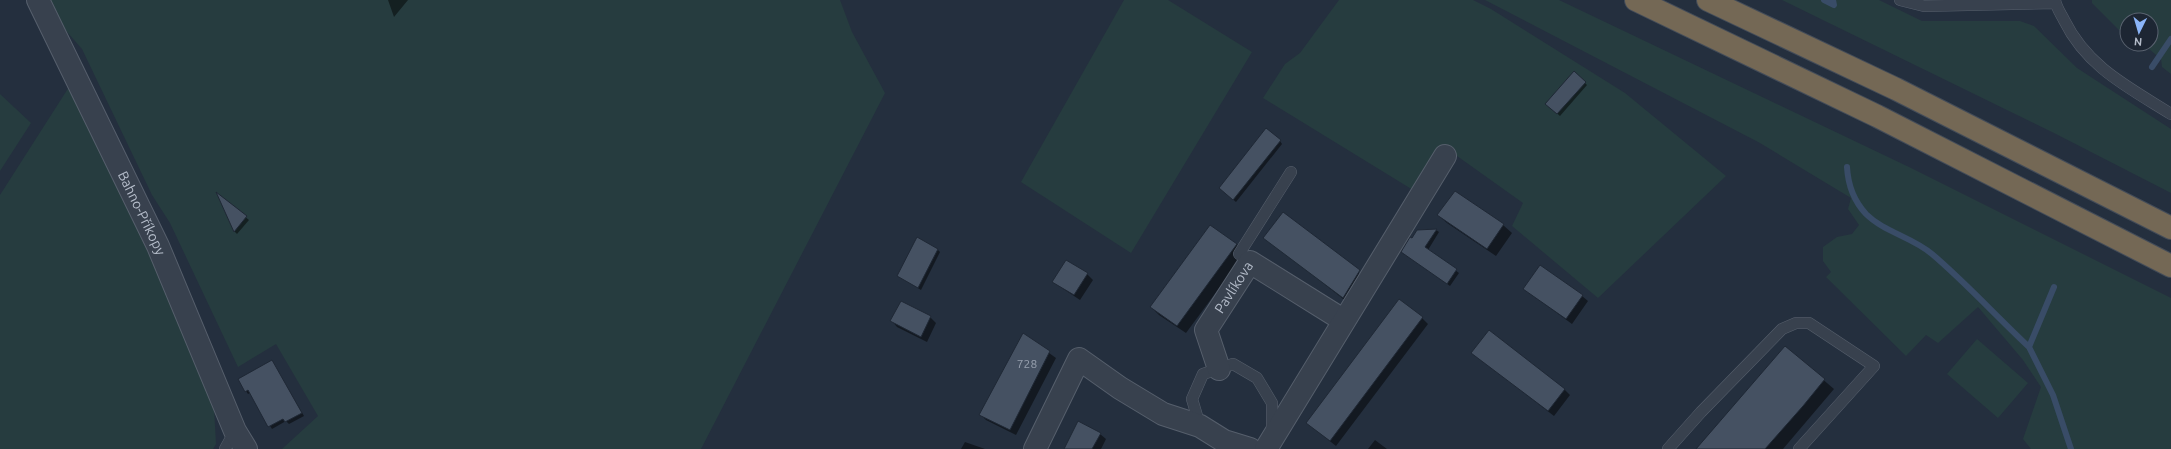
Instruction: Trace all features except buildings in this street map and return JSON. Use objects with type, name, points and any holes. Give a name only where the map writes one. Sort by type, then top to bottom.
[{"type":"highway","points":[[1636,0],[1878,116],[2171,266]]},
{"type":"highway","points":[[1708,0],[1896,89],[2171,228]]},
{"type":"street","name":"Bahno-Příkopy","points":[[38,0],[158,246],[235,443]]},
{"type":"street","points":[[1269,443],[1343,320],[1445,156]]},
{"type":"street","name":"Pavlíkova","points":[[1219,369],[1206,330],[1250,262],[1343,320]]},
{"type":"street","points":[[1035,449],[1079,359],[1120,388],[1163,414],[1200,426],[1224,441],[1250,449]]},
{"type":"lane","points":[[1900,0],[1924,6],[2055,1],[2073,38],[2093,61],[2117,80],[2171,114]]},
{"type":"lane","points":[[1250,262],[1238,254],[1290,172]]},
{"type":"lane","points":[[1668,449],[1701,412],[1782,329],[1796,323],[1809,323],[1874,366],[1799,449]]},
{"type":"lane","points":[[1200,426],[1192,398],[1203,374],[1233,364],[1257,378],[1272,403],[1269,443]]},
{"type":"green space","points":[[39,0],[840,0],[852,32],[885,93],[701,449],[282,449],[318,416],[276,344],[238,367],[170,223],[152,195],[82,49]]},
{"type":"green space","points":[[1124,0],[1168,0],[1252,52],[1131,253],[1021,182]]},
{"type":"green space","points":[[1339,0],[1473,0],[1491,9],[1625,93],[1726,176],[1598,298],[1512,226],[1523,203],[1443,146],[1413,190],[1263,98],[1285,64],[1300,53]]},
{"type":"green space","points":[[1485,0],[1559,0],[1909,167],[2171,298],[2171,449],[2031,449],[2023,439],[2041,387],[2023,360],[1978,307],[1938,343],[1926,335],[1906,356],[1826,277],[1831,272],[1823,261],[1823,247],[1837,237],[1852,234],[1859,225],[1848,209],[1851,198],[1760,143]]},
{"type":"green space","points":[[1782,0],[1879,0],[1922,21],[2020,21],[2034,26],[2077,68],[2171,129],[2171,193],[2054,133]]},
{"type":"green space","points":[[2092,0],[2171,0],[2171,74],[2162,67],[2161,59],[2153,52],[2159,52],[2159,12],[2119,12],[2119,30],[2092,3]]},
{"type":"green space","points":[[69,87],[151,257],[214,408],[216,444],[213,449],[0,449],[0,195]]},
{"type":"green space","points":[[0,94],[31,123],[0,171]]},
{"type":"green space","points":[[1977,339],[2028,383],[1998,418],[1947,374]]},
{"type":"waterway","points":[[1824,0],[1834,5],[1833,0]]},
{"type":"waterway","points":[[2152,67],[2171,39]]},
{"type":"waterway","points":[[1847,167],[1852,192],[1861,209],[1866,214],[1881,225],[1916,243],[1932,254],[1957,276],[2029,347]]},
{"type":"waterway","points":[[2054,287],[2029,347],[2053,395],[2071,449]]}]
